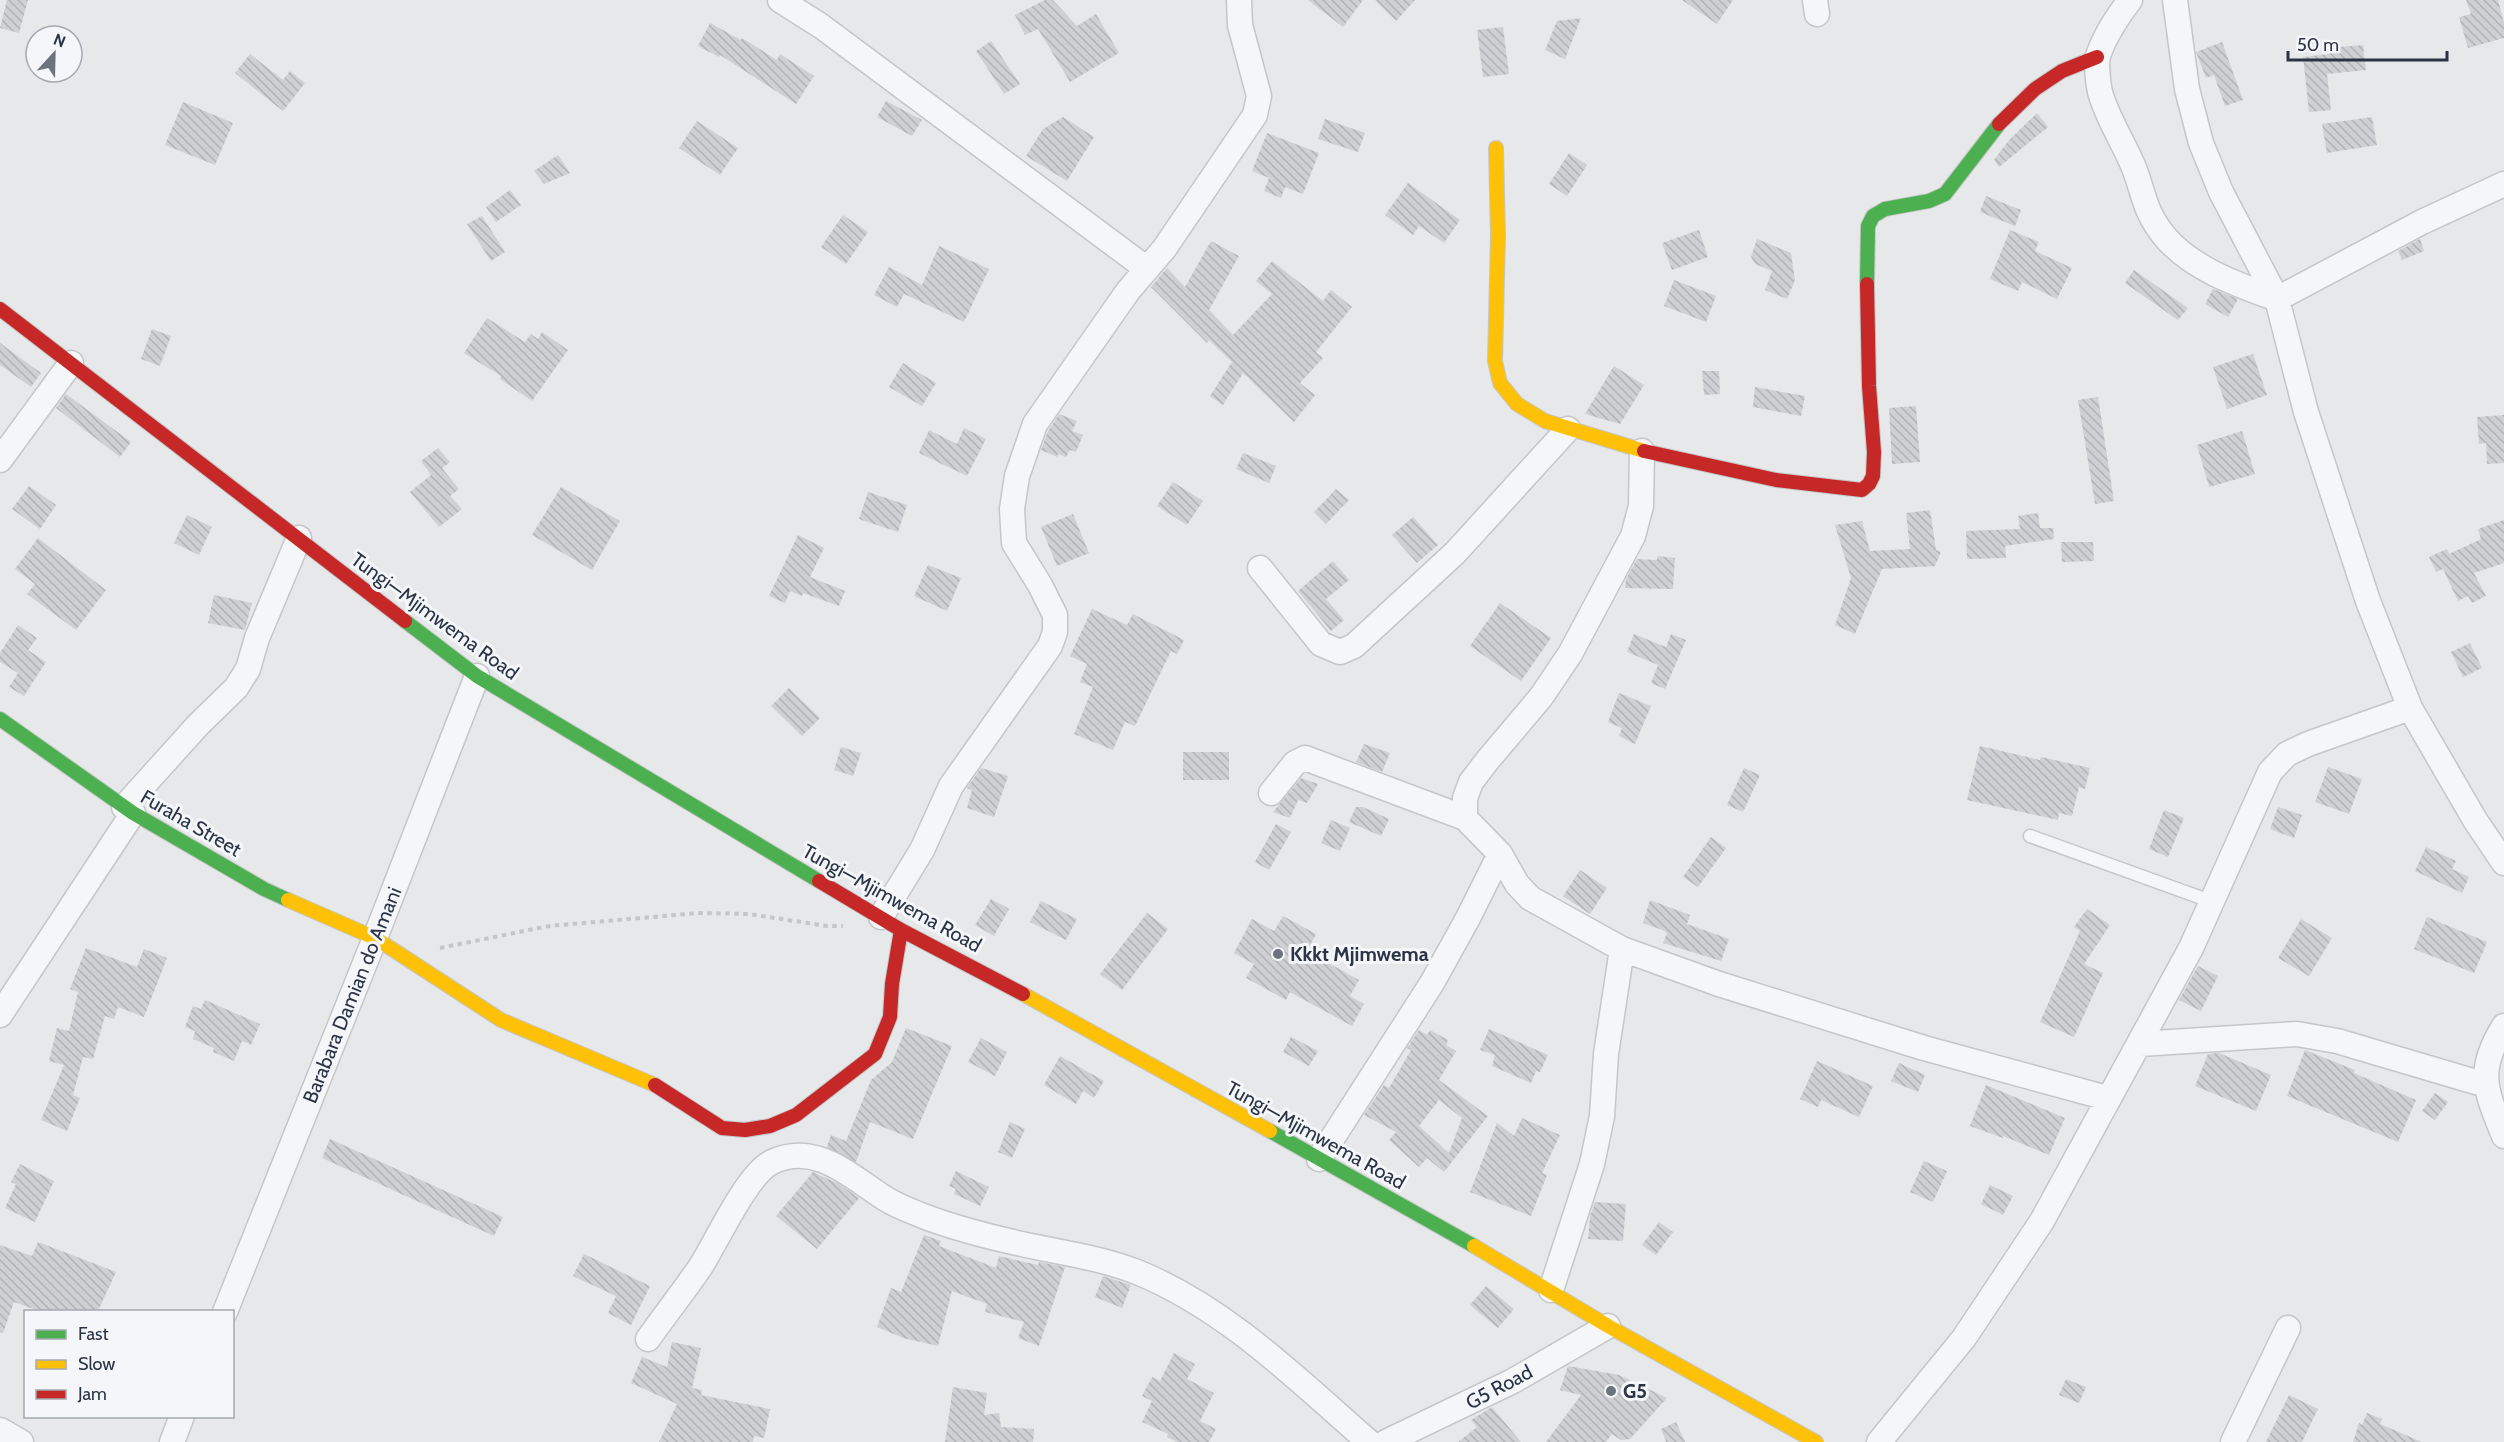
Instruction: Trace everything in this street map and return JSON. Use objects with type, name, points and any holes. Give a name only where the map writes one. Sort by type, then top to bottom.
[{"type":"street","points":[[780,0],[821,26],[1147,269]]},
{"type":"street","points":[[881,917],[921,850],[951,786],[1050,646],[1056,632],[1055,615],[1040,585],[1014,543],[1012,509],[1017,476],[1035,424],[1128,291],[1164,249],[1255,116],[1259,96],[1240,25],[1239,0]]},
{"type":"street","points":[[2130,0],[2120,13],[2097,57],[2100,92],[2134,169],[2147,212],[2167,239],[2212,272],[2277,299],[2422,222],[2504,184]]},
{"type":"street","points":[[2175,0],[2187,89],[2201,143],[2221,192],[2277,299],[2313,435],[2368,601],[2410,708],[2475,820],[2504,864]]},
{"type":"street","points":[[1496,148],[1498,236],[1495,361],[1500,383],[1517,404],[1545,421],[1642,451],[1776,480],[1862,490],[1873,476],[1874,452],[1869,386],[1867,251],[1868,226],[1873,216],[1885,209],[1929,201],[1945,194],[1995,127],[2036,89],[2062,71],[2097,57]]},
{"type":"street","name":"Tungi—Mjimwema Road","points":[[0,309],[477,676],[901,930],[1035,1000],[1318,1160],[1442,1227],[1608,1326],[1816,1442]]},
{"type":"street","points":[[0,460],[71,363]]},
{"type":"street","points":[[1260,568],[1321,644],[1340,652],[1354,646],[1455,553],[1568,429]]},
{"type":"street","points":[[1465,818],[1465,798],[1471,783],[1486,761],[1541,697],[1564,662],[1633,536],[1641,506],[1642,451]]},
{"type":"street","points":[[0,1015],[128,810],[198,725],[236,688],[248,669],[257,638],[298,538]]},
{"type":"street","name":"Barabara Damian do Amani","points":[[225,1310],[375,938],[477,676]]},
{"type":"street","points":[[1879,1442],[1964,1338],[2042,1221],[2108,1098],[2140,1044],[2213,902],[2270,772],[2287,754],[2308,744],[2410,708]]},
{"type":"street","name":"Furaha Street","points":[[0,719],[128,810],[264,889],[375,938],[501,1020],[651,1083],[722,1128],[745,1130],[770,1126],[796,1115],[875,1054],[890,1017],[892,984],[901,930]]},
{"type":"street","points":[[1271,794],[1295,764],[1305,758],[1465,818],[1500,854],[1517,884],[1530,898],[1622,949],[1719,984],[1924,1048],[2108,1098]]},
{"type":"street","points":[[1318,1160],[1432,983],[1500,854]]},
{"type":"street","points":[[1551,1290],[1592,1164],[1600,1126],[1606,1054],[1622,949]]},
{"type":"street","points":[[2504,1026],[2485,1064],[2486,1085],[2504,1136]]},
{"type":"street","points":[[2140,1044],[2297,1034],[2337,1041],[2486,1085]]},
{"type":"street","points":[[648,1339],[700,1267],[752,1181],[770,1162],[809,1156],[827,1160],[887,1200],[964,1231],[1076,1253],[1137,1272],[1155,1281],[1215,1314],[1258,1347],[1369,1442]]},
{"type":"street","name":"G5 Road","points":[[1386,1442],[1513,1381],[1608,1326]]},
{"type":"street","points":[[2233,1442],[2288,1328]]},
{"type":"street","points":[[172,1442],[181,1418]]},
{"type":"street","points":[[0,1430],[21,1442]]},
{"type":"lane","points":[[2030,836],[2213,902]]},
{"type":"path","points":[[407,957],[473,940],[549,926],[596,921],[749,914],[840,926],[881,917]]},
{"type":"building","points":[[7,0],[28,0],[19,33],[0,28]]},
{"type":"building","points":[[1045,0],[1053,0],[1077,26],[1096,14],[1119,53],[1070,82],[1038,29],[1025,35],[1015,15]]},
{"type":"building","points":[[1308,0],[1363,0],[1343,27]]},
{"type":"building","points":[[1375,0],[1415,0],[1396,21]]},
{"type":"building","points":[[1682,0],[1733,0],[1717,24]]},
{"type":"building","points":[[2466,0],[2498,0],[2504,23],[2504,38],[2468,48],[2459,17],[2471,14]]},
{"type":"building","points":[[1581,18],[1565,59],[1545,50],[1557,21]]},
{"type":"building","points":[[710,23],[741,40],[742,38],[777,60],[780,54],[814,76],[796,104],[720,55],[719,57],[698,46]]},
{"type":"building","points":[[1503,27],[1509,74],[1483,77],[1477,30]]},
{"type":"building","points":[[991,41],[1020,84],[1004,94],[976,51]]},
{"type":"building","points":[[2222,42],[2243,100],[2225,106],[2214,75],[2206,78],[2196,52]]},
{"type":"building","points":[[2363,45],[2366,70],[2327,74],[2331,110],[2309,112],[2303,57],[2329,54],[2328,48]]},
{"type":"building","points":[[250,54],[283,80],[290,71],[305,83],[283,111],[235,73]]},
{"type":"building","points":[[886,101],[922,120],[912,136],[877,117]]},
{"type":"building","points":[[183,102],[233,123],[215,165],[165,145]]},
{"type":"building","points":[[2037,113],[2048,127],[1999,167],[1994,160],[2009,140]]},
{"type":"building","points":[[1063,117],[1094,137],[1067,181],[1026,156],[1043,129]]},
{"type":"building","points":[[2372,117],[2377,145],[2327,153],[2322,124]]},
{"type":"building","points":[[1325,119],[1365,133],[1358,152],[1318,139]]},
{"type":"building","points":[[697,121],[738,148],[720,175],[679,148]]},
{"type":"building","points":[[1267,133],[1319,153],[1303,194],[1285,187],[1281,198],[1264,191],[1269,178],[1252,171]]},
{"type":"building","points":[[1569,153],[1587,165],[1567,196],[1549,184]]},
{"type":"building","points":[[558,155],[570,173],[544,184],[534,171]]},
{"type":"building","points":[[1408,183],[1460,220],[1444,243],[1419,226],[1413,235],[1385,215]]},
{"type":"building","points":[[510,190],[521,205],[496,222],[486,207]]},
{"type":"building","points":[[1986,196],[2021,210],[2015,226],[1980,212]]},
{"type":"building","points":[[843,215],[868,232],[846,264],[821,247]]},
{"type":"building","points":[[482,216],[505,252],[491,261],[467,224]]},
{"type":"building","points":[[1699,230],[1708,257],[1672,270],[1662,243]]},
{"type":"building","points":[[2010,230],[2039,242],[2035,251],[2072,268],[2057,299],[2022,282],[2018,291],[1990,279]]},
{"type":"building","points":[[1757,239],[1791,253],[1795,280],[1787,299],[1765,290],[1772,271],[1755,264],[1751,257]]},
{"type":"building","points":[[2420,239],[2424,251],[2402,260],[2398,251]]},
{"type":"building","points":[[1211,241],[1239,256],[1209,310],[1233,335],[1272,294],[1256,281],[1272,261],[1323,301],[1331,290],[1352,307],[1316,352],[1323,358],[1300,383],[1315,395],[1294,422],[1243,373],[1223,405],[1210,396],[1232,362],[1209,340],[1207,343],[1151,287],[1167,268],[1185,287]]},
{"type":"building","points":[[939,246],[989,269],[964,322],[904,294],[897,307],[874,295],[889,267],[922,285]]},
{"type":"building","points":[[2134,270],[2188,308],[2178,320],[2125,283]]},
{"type":"building","points":[[1674,280],[1716,296],[1706,322],[1664,306]]},
{"type":"building","points":[[2213,289],[2238,299],[2228,317],[2205,304]]},
{"type":"building","points":[[487,318],[525,342],[531,334],[538,339],[542,332],[568,350],[532,401],[500,379],[501,376],[464,353]]},
{"type":"building","points":[[152,329],[171,336],[160,366],[141,359]]},
{"type":"building","points":[[0,343],[41,373],[31,387],[0,365]]},
{"type":"building","points":[[2253,354],[2267,395],[2227,409],[2213,367]]},
{"type":"building","points":[[903,363],[936,383],[922,406],[889,387]]},
{"type":"building","points":[[1614,366],[1644,385],[1620,424],[1585,414]]},
{"type":"building","points":[[1702,371],[1719,371],[1720,394],[1704,395]]},
{"type":"building","points":[[1755,387],[1805,396],[1801,416],[1753,407]]},
{"type":"building","points":[[66,394],[131,442],[120,457],[56,408]]},
{"type":"building","points":[[2098,397],[2114,501],[2095,504],[2078,400]]},
{"type":"building","points":[[1916,406],[1920,462],[1892,464],[1889,408]]},
{"type":"building","points":[[1059,414],[1077,421],[1072,431],[1083,435],[1076,452],[1070,450],[1066,457],[1058,454],[1057,457],[1041,450],[1048,431]]},
{"type":"building","points":[[2504,415],[2504,463],[2487,464],[2486,443],[2479,444],[2477,417]]},
{"type":"building","points":[[964,428],[986,439],[967,476],[919,453],[929,430],[957,444]]},
{"type":"building","points":[[2242,431],[2255,474],[2209,487],[2197,445]]},
{"type":"building","points":[[438,448],[450,462],[442,468],[459,489],[450,496],[462,509],[439,527],[410,492],[431,475],[421,461]]},
{"type":"building","points":[[1243,453],[1276,466],[1269,483],[1236,469]]},
{"type":"building","points":[[1173,482],[1203,501],[1187,525],[1157,506]]},
{"type":"building","points":[[29,486],[56,505],[40,529],[12,509]]},
{"type":"building","points":[[561,487],[620,521],[592,570],[532,535]]},
{"type":"building","points":[[1336,489],[1349,500],[1326,524],[1314,512]]},
{"type":"building","points":[[868,492],[907,505],[898,532],[859,519]]},
{"type":"building","points":[[1930,510],[1936,550],[1941,552],[1935,566],[1882,569],[1855,634],[1835,625],[1851,578],[1835,525],[1862,521],[1870,551],[1910,549],[1906,513]]},
{"type":"building","points":[[2038,513],[2040,528],[2053,528],[2054,539],[2005,546],[2006,558],[1967,559],[1966,531],[2020,529],[2018,516]]},
{"type":"building","points":[[1073,514],[1089,553],[1057,566],[1041,527]]},
{"type":"building","points":[[187,515],[212,527],[199,555],[174,543]]},
{"type":"building","points":[[1413,517],[1438,545],[1417,563],[1392,535]]},
{"type":"building","points":[[2504,520],[2504,563],[2474,573],[2486,596],[2472,603],[2468,596],[2458,601],[2443,569],[2436,572],[2429,557],[2447,549],[2449,554],[2481,539],[2478,529]]},
{"type":"building","points":[[798,535],[824,548],[810,577],[845,591],[839,606],[803,593],[802,596],[790,591],[785,603],[769,596]]},
{"type":"building","points":[[38,538],[106,590],[76,630],[27,594],[35,584],[15,569]]},
{"type":"building","points":[[2061,542],[2093,542],[2094,561],[2062,562]]},
{"type":"building","points":[[1658,556],[1675,558],[1673,589],[1625,588],[1626,579],[1637,559],[1657,560]]},
{"type":"building","points":[[1333,561],[1349,580],[1326,599],[1344,620],[1331,631],[1298,591]]},
{"type":"building","points":[[928,565],[961,578],[947,611],[914,596]]},
{"type":"building","points":[[214,595],[252,603],[245,630],[208,623]]},
{"type":"building","points":[[1500,603],[1551,638],[1521,681],[1470,646]]},
{"type":"building","points":[[1092,609],[1127,625],[1133,614],[1184,640],[1177,654],[1171,651],[1135,726],[1125,722],[1113,750],[1074,734],[1093,687],[1080,682],[1087,664],[1070,656]]},
{"type":"building","points":[[18,625],[37,638],[28,650],[46,662],[24,696],[9,687],[18,673],[0,662],[0,653]]},
{"type":"building","points":[[1634,634],[1666,647],[1671,634],[1686,640],[1665,689],[1651,683],[1658,665],[1627,652]]},
{"type":"building","points":[[2470,643],[2482,668],[2463,677],[2451,652]]},
{"type":"building","points":[[789,688],[820,718],[802,736],[771,706]]},
{"type":"building","points":[[1619,693],[1651,706],[1635,744],[1619,736],[1622,728],[1608,722]]},
{"type":"building","points":[[1364,744],[1390,753],[1382,772],[1356,762]]},
{"type":"building","points":[[1980,746],[2040,760],[2041,757],[2090,768],[2085,789],[2079,787],[2072,816],[2059,813],[2058,820],[1967,800]]},
{"type":"building","points":[[841,747],[861,753],[853,776],[834,770]]},
{"type":"building","points":[[1183,752],[1229,752],[1229,780],[1183,780]]},
{"type":"building","points":[[2328,767],[2362,779],[2349,814],[2315,802]]},
{"type":"building","points":[[981,768],[1008,776],[994,817],[967,808],[972,790],[967,788]]},
{"type":"building","points":[[1744,768],[1760,775],[1743,812],[1727,805]]},
{"type":"building","points":[[1301,778],[1318,784],[1307,803],[1298,800],[1290,818],[1273,812]]},
{"type":"building","points":[[1356,807],[1363,807],[1389,819],[1381,836],[1349,822]]},
{"type":"building","points":[[2278,807],[2302,815],[2294,838],[2270,829]]},
{"type":"building","points":[[2164,810],[2184,818],[2168,857],[2149,849]]},
{"type":"building","points":[[1331,820],[1350,828],[1340,851],[1321,843]]},
{"type":"building","points":[[1276,824],[1291,832],[1269,870],[1255,862]]},
{"type":"building","points":[[1711,837],[1726,848],[1698,887],[1683,877]]},
{"type":"building","points":[[2426,847],[2456,861],[2452,869],[2469,877],[2462,893],[2415,871]]},
{"type":"building","points":[[1580,870],[1607,888],[1590,914],[1563,896]]},
{"type":"building","points":[[991,899],[1009,909],[994,936],[975,925]]},
{"type":"building","points":[[1650,900],[1690,915],[1687,924],[1729,939],[1721,961],[1663,943],[1667,933],[1665,931],[1643,923]]},
{"type":"building","points":[[1041,901],[1077,919],[1066,940],[1030,922]]},
{"type":"building","points":[[2087,909],[2110,925],[2084,964],[2103,973],[2074,1037],[2040,1022],[2080,931],[2074,927]]},
{"type":"building","points":[[1147,913],[1168,929],[1122,990],[1100,974]]},
{"type":"building","points":[[1283,916],[1316,934],[1307,951],[1359,980],[1350,996],[1364,1004],[1352,1026],[1290,992],[1286,1000],[1246,978],[1254,964],[1234,953],[1252,919],[1274,931]]},
{"type":"building","points":[[2427,917],[2487,942],[2474,973],[2414,949]]},
{"type":"building","points":[[2301,919],[2332,938],[2309,976],[2278,958]]},
{"type":"building","points":[[86,948],[137,967],[144,949],[167,958],[144,1017],[118,1007],[114,1019],[105,1016],[93,1059],[83,1057],[73,1095],[80,1098],[67,1131],[41,1120],[64,1065],[49,1061],[57,1028],[69,1031],[78,992],[70,989]]},
{"type":"building","points":[[2198,966],[2218,976],[2201,1011],[2179,1000]]},
{"type":"building","points":[[205,1000],[260,1024],[251,1045],[242,1041],[234,1061],[213,1052],[214,1048],[193,1039],[195,1031],[185,1027],[193,1006],[201,1009]]},
{"type":"building","points":[[906,1028],[952,1046],[913,1139],[870,1122],[856,1162],[827,1147],[831,1135],[846,1141],[871,1080],[892,1062]]},
{"type":"building","points":[[1489,1029],[1548,1055],[1540,1072],[1536,1071],[1531,1083],[1492,1066],[1495,1055],[1480,1050]]},
{"type":"building","points":[[1419,1030],[1427,1035],[1430,1030],[1448,1040],[1446,1045],[1456,1051],[1439,1080],[1488,1116],[1444,1172],[1427,1158],[1419,1167],[1389,1140],[1396,1132],[1364,1115],[1384,1085],[1389,1088],[1411,1050],[1407,1048]],"holes":[[[1439,1100],[1462,1118],[1449,1153],[1419,1126]]]},
{"type":"building","points":[[1291,1037],[1318,1051],[1309,1066],[1283,1052]]},
{"type":"building","points":[[981,1038],[1007,1052],[995,1076],[968,1062]]},
{"type":"building","points":[[2305,1050],[2355,1070],[2354,1073],[2416,1100],[2398,1142],[2287,1096]]},
{"type":"building","points":[[2219,1053],[2271,1075],[2256,1111],[2195,1086],[2208,1054]]},
{"type":"building","points":[[1060,1056],[1104,1081],[1094,1098],[1083,1091],[1076,1104],[1044,1085]]},
{"type":"building","points":[[1817,1061],[1873,1086],[1859,1117],[1821,1100],[1818,1107],[1800,1099]]},
{"type":"building","points":[[1899,1063],[1925,1075],[1918,1092],[1891,1081]]},
{"type":"building","points":[[1986,1085],[2065,1118],[2049,1155],[2003,1136],[2003,1138],[1970,1126]]},
{"type":"building","points":[[2435,1093],[2448,1102],[2435,1120],[2422,1111]]},
{"type":"building","points":[[1522,1118],[1560,1135],[1542,1173],[1547,1175],[1531,1216],[1470,1192],[1497,1123],[1514,1136]]},
{"type":"building","points":[[1010,1122],[1025,1129],[1012,1158],[998,1152]]},
{"type":"building","points":[[330,1139],[503,1217],[494,1236],[322,1158]]},
{"type":"building","points":[[1924,1161],[1947,1171],[1933,1202],[1910,1192]]},
{"type":"building","points":[[20,1164],[54,1181],[35,1222],[5,1208],[16,1184],[11,1182]]},
{"type":"building","points":[[956,1171],[989,1187],[980,1206],[954,1194],[956,1189],[949,1186]]},
{"type":"building","points":[[813,1172],[839,1184],[859,1198],[817,1249],[776,1216]]},
{"type":"building","points":[[1990,1185],[2013,1196],[2003,1215],[1981,1204]]},
{"type":"building","points":[[1595,1202],[1626,1204],[1623,1241],[1588,1239],[1590,1217]]},
{"type":"building","points":[[1659,1222],[1673,1232],[1656,1255],[1642,1245]]},
{"type":"building","points":[[924,1235],[941,1241],[939,1246],[996,1268],[999,1256],[1038,1265],[1039,1262],[1065,1267],[1039,1346],[1018,1338],[1024,1322],[985,1312],[987,1304],[952,1291],[938,1346],[903,1338],[877,1327],[891,1288],[901,1292]]},
{"type":"building","points":[[38,1242],[116,1272],[98,1310],[36,1310],[14,1302],[3,1333],[0,1332],[0,1245],[32,1256]]},
{"type":"building","points":[[584,1254],[650,1286],[631,1325],[608,1313],[616,1296],[573,1276]]},
{"type":"building","points":[[1103,1276],[1131,1285],[1122,1308],[1095,1297]]},
{"type":"building","points":[[1486,1286],[1514,1309],[1498,1328],[1470,1305]]},
{"type":"building","points":[[672,1342],[701,1348],[692,1388],[702,1390],[701,1395],[770,1409],[764,1438],[754,1436],[753,1442],[659,1442],[677,1404],[631,1383],[642,1357],[667,1367]]},
{"type":"building","points":[[1174,1353],[1195,1364],[1187,1379],[1214,1393],[1200,1421],[1216,1429],[1209,1442],[1177,1442],[1167,1437],[1168,1434],[1142,1422],[1152,1401],[1142,1396],[1152,1377],[1160,1381]]},
{"type":"building","points":[[1568,1366],[1619,1375],[1667,1398],[1630,1439],[1621,1440],[1612,1434],[1606,1442],[1546,1442],[1581,1395],[1560,1390]]},
{"type":"building","points":[[2066,1379],[2086,1387],[2079,1403],[2059,1395]]},
{"type":"building","points":[[953,1387],[987,1393],[984,1415],[999,1413],[1001,1427],[1034,1429],[1033,1442],[945,1442]]},
{"type":"building","points":[[2289,1395],[2318,1409],[2302,1442],[2266,1442]]},
{"type":"building","points":[[1492,1407],[1521,1442],[1458,1442],[1477,1427],[1471,1420]]},
{"type":"building","points":[[2367,1413],[2382,1419],[2380,1424],[2422,1442],[2353,1442],[2359,1423],[2362,1425]]},
{"type":"building","points":[[1676,1422],[1685,1442],[1666,1442],[1661,1429]]},
{"type":"traffic: fast","points":[[1867,284],[1868,226],[1873,216],[1885,209],[1929,201],[1945,194],[1999,124]]},
{"type":"traffic: fast","points":[[405,621],[477,676],[819,881]]},
{"type":"traffic: fast","points":[[0,719],[133,813],[264,889],[288,900]]},
{"type":"traffic: fast","points":[[1270,1131],[1474,1246]]},
{"type":"traffic: slow","points":[[1496,148],[1498,236],[1495,361],[1500,383],[1517,404],[1545,421],[1644,451]]},
{"type":"traffic: slow","points":[[288,900],[375,938],[501,1020],[655,1085]]},
{"type":"traffic: slow","points":[[1023,994],[1270,1131]]},
{"type":"traffic: slow","points":[[1474,1246],[1608,1326],[1816,1442]]},
{"type":"traffic: jam","points":[[1999,124],[2035,89],[2062,71],[2097,57]]},
{"type":"traffic: jam","points":[[1644,451],[1776,480],[1862,490],[1873,476],[1874,452],[1869,386],[1867,284]]},
{"type":"traffic: jam","points":[[0,309],[405,621]]},
{"type":"traffic: jam","points":[[819,881],[901,930],[1023,994]]},
{"type":"traffic: jam","points":[[655,1085],[722,1128],[745,1130],[770,1126],[796,1115],[875,1054],[890,1017],[892,984],[901,930]]},
{"type":"place","name":"Kkkt Mjimwema","points":[[1278,954]]},
{"type":"place","name":"G5","points":[[1611,1391]]}]
